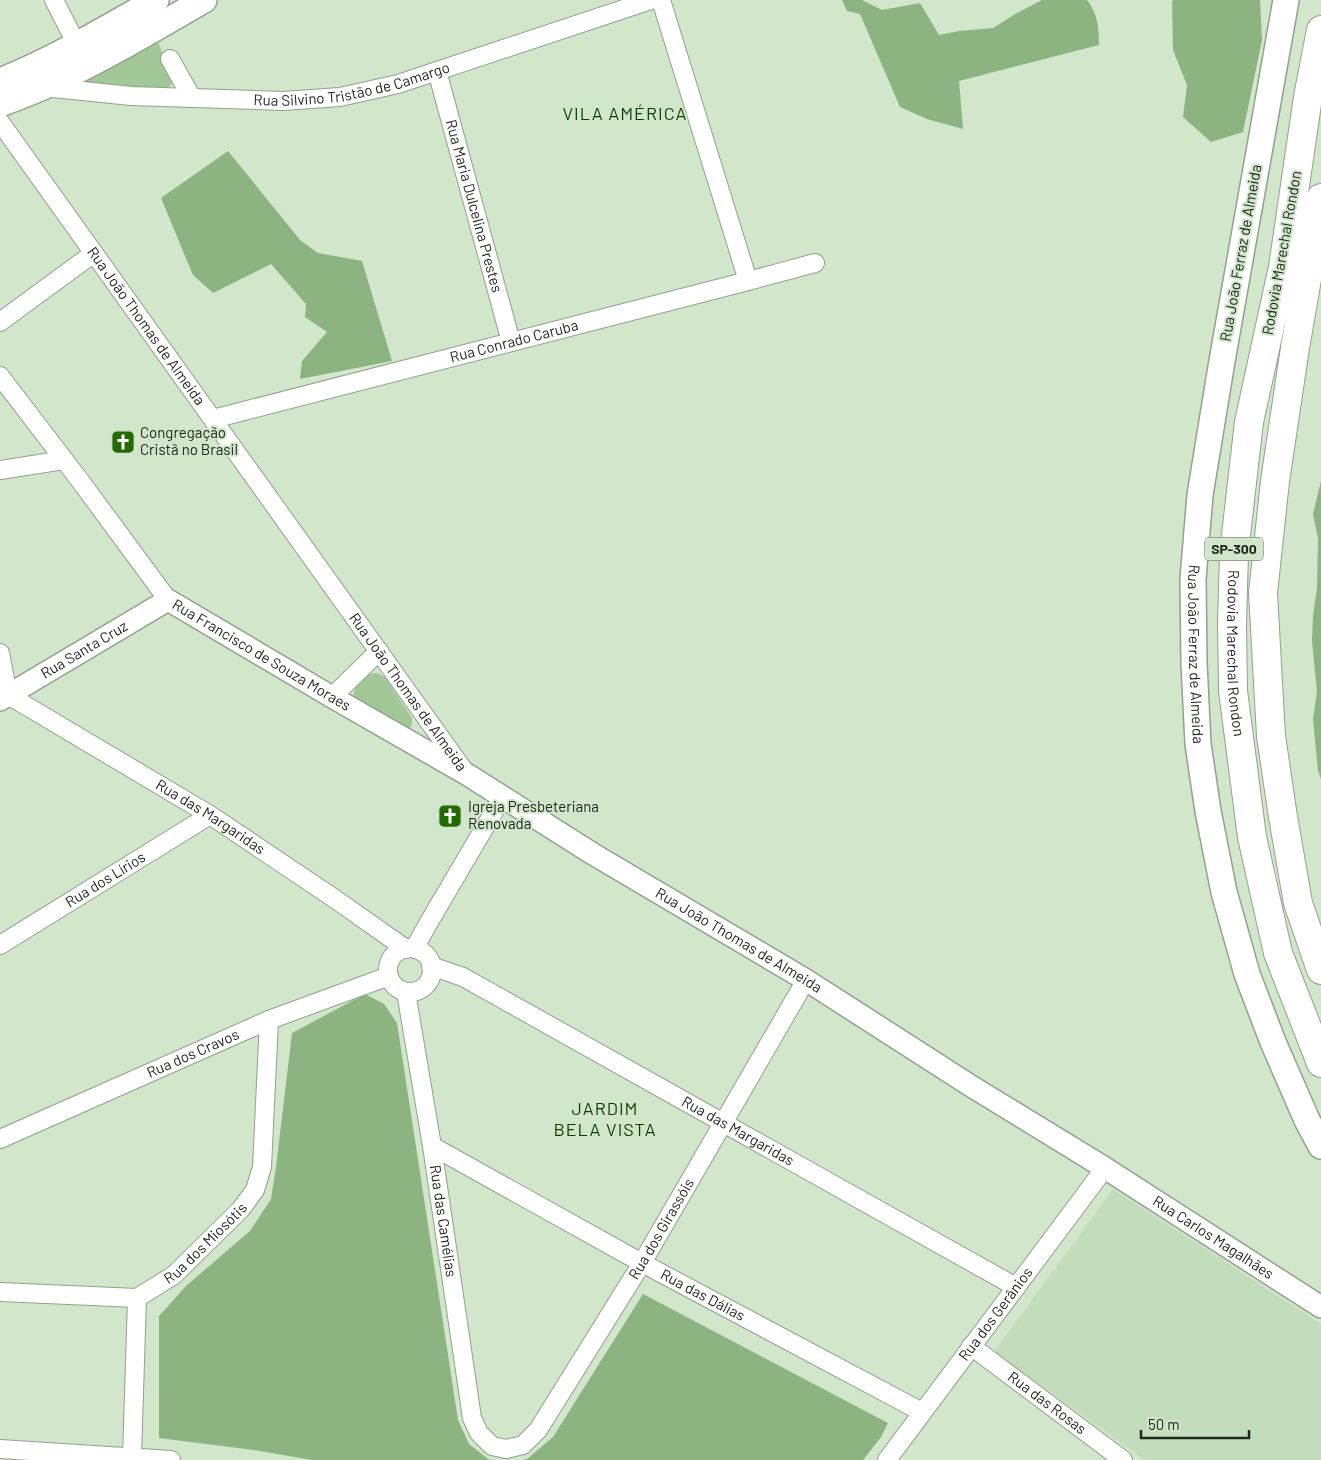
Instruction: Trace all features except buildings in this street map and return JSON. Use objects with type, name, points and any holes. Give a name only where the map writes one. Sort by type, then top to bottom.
[{"type":"highway","name":"Rodovia Marechal Rondon","points":[[1321,30],[1308,97],[1282,267],[1249,422],[1234,552],[1232,624],[1233,691],[1252,837],[1278,953],[1321,1063]]},
{"type":"highway","name":"Rodovia Marechal Rondon","points":[[1321,198],[1276,471],[1263,593],[1270,736],[1298,903],[1321,970]]},
{"type":"main road","points":[[1,120],[156,0]]},
{"type":"main road","points":[[0,82],[33,68],[83,55],[146,34],[204,0]]},
{"type":"main road","name":"Rua João Ferraz de Almeida","points":[[1286,0],[1200,494],[1193,579],[1194,664],[1198,744],[1208,811],[1224,892],[1246,974],[1272,1042],[1306,1120],[1321,1146]]},
{"type":"street","points":[[54,0],[83,55]]},
{"type":"street","name":"Rua Silvino Tristão de Camargo","points":[[42,87],[131,96],[284,101],[340,97],[398,84],[651,0]]},
{"type":"street","points":[[661,0],[748,282]]},
{"type":"street","points":[[170,59],[192,98]]},
{"type":"street","name":"Rua Maria Dulcelina Prestes","points":[[437,71],[512,342]]},
{"type":"street","name":"Rua João Thomas de Almeida","points":[[1,120],[468,776],[593,854],[806,980],[1105,1168]]},
{"type":"street","points":[[0,322],[94,253]]},
{"type":"street","name":"Rua Conrado Caruba","points":[[213,419],[748,282],[815,263]]},
{"type":"street","name":"Rua Francisco de Souza Moraes","points":[[0,376],[168,600],[468,776]]},
{"type":"street","points":[[0,470],[64,460]]},
{"type":"street","name":"Rua Santa Cruz","points":[[4,697],[168,600]]},
{"type":"street","points":[[332,697],[379,651]]},
{"type":"street","points":[[0,653],[4,697]]},
{"type":"street","name":"Rua das Margaridas","points":[[4,697],[210,816],[410,949]]},
{"type":"street","points":[[410,949],[426,955],[432,966],[432,973],[429,980],[420,990],[406,992],[396,987],[389,976],[388,968],[390,961],[394,955],[410,949],[429,922],[502,798]]},
{"type":"street","name":"Rua dos Lírios","points":[[0,945],[210,816]]},
{"type":"street","name":"Rua das Margaridas","points":[[432,966],[463,976],[1016,1287]]},
{"type":"street","name":"Rua dos Cravos","points":[[0,1139],[269,1020],[389,976]]},
{"type":"street","name":"Rua dos Girassóis","points":[[492,1446],[506,1449],[523,1446],[538,1430],[642,1263],[806,980]]},
{"type":"street","name":"Rua das Camélias","points":[[406,992],[432,1146],[472,1418],[478,1433],[492,1446]]},
{"type":"street","name":"Rua dos Miosótis","points":[[138,1298],[174,1275],[241,1209],[255,1190],[262,1167],[269,1020]]},
{"type":"street","name":"Rua das Dálias","points":[[432,1146],[642,1263],[922,1412]]},
{"type":"street","name":"Rua dos Gerânios","points":[[886,1460],[1105,1168]]},
{"type":"street","name":"Rua Carlos Magalhães","points":[[1105,1168],[1321,1307]]},
{"type":"street","points":[[0,1292],[138,1298],[132,1457]]},
{"type":"street","name":"Rua das Rosas","points":[[972,1346],[1123,1460]]},
{"type":"street","points":[[0,1448],[171,1460]]},
{"type":"shaded area","points":[[842,0],[862,0],[882,10],[920,3],[939,35],[993,28],[1042,0],[1087,0],[1094,11],[1097,21],[1099,45],[959,81],[963,129],[927,119],[900,107],[860,14],[847,11]]},
{"type":"shaded area","points":[[1173,0],[1260,0],[1262,40],[1243,132],[1211,142],[1183,117],[1187,85],[1173,50]]},
{"type":"shaded area","points":[[158,41],[173,81],[166,89],[89,88],[86,83],[88,75]]},
{"type":"shaded area","points":[[228,151],[300,240],[318,253],[362,261],[392,361],[300,379],[302,361],[327,332],[305,317],[306,304],[271,264],[213,293],[193,275],[161,198]]},
{"type":"shaded area","points":[[1321,481],[1321,779],[1318,771],[1313,719],[1317,692],[1312,641],[1317,588],[1318,539],[1313,514]]},
{"type":"shaded area","points":[[377,673],[385,677],[412,718],[412,725],[408,730],[358,705],[353,696],[360,679]]},
{"type":"shaded area","points":[[365,994],[384,1004],[397,1023],[458,1420],[469,1444],[491,1460],[312,1460],[254,1450],[159,1438],[159,1316],[186,1286],[250,1231],[271,1199],[292,1033]]},
{"type":"shaded area","points":[[1113,1189],[1321,1324],[1321,1460],[1145,1460],[994,1352]]},
{"type":"shaded area","points":[[643,1294],[888,1423],[881,1437],[863,1460],[523,1460],[527,1459],[553,1437]]},
{"type":"place","name":"Congregação Cristã no Brasil","points":[[123,442]]},
{"type":"place","name":"Igreja Presbeteriana Renovada","points":[[450,816]]},
{"type":"district","name":"VILA AMÉRICA","points":[[625,114]]},
{"type":"district","name":"JARDIM BELA VISTA","points":[[605,1119]]}]
